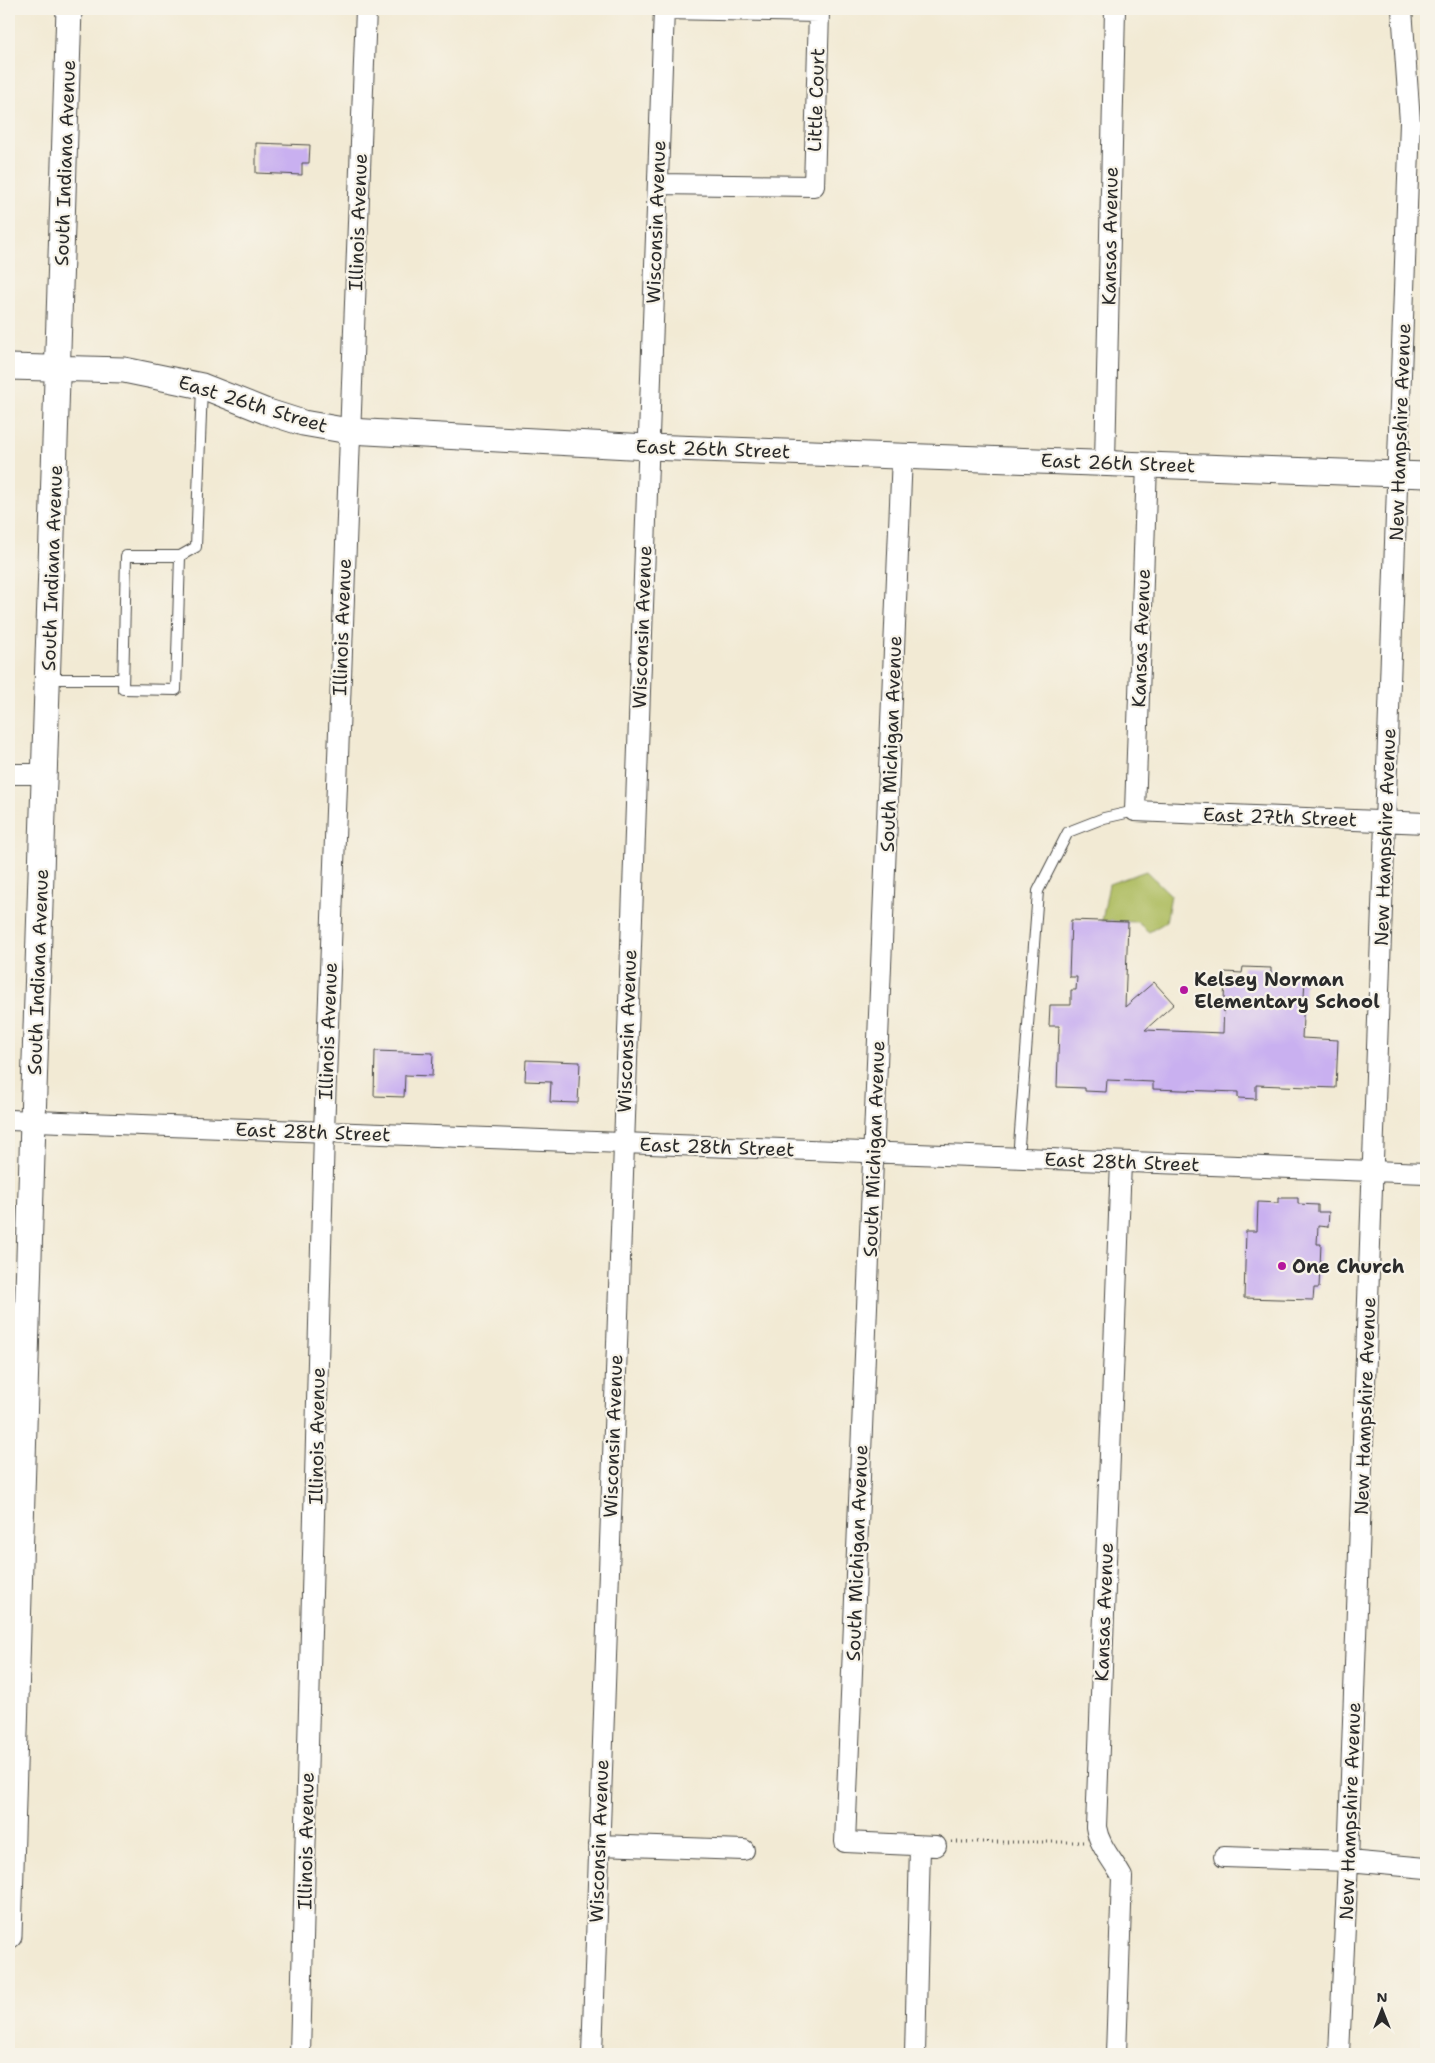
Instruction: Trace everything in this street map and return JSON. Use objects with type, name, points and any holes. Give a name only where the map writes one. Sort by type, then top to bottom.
[{"type":"street","name":"South Indiana Avenue","points":[[9,1936],[21,1121],[46,774],[70,9]]},
{"type":"street","name":"Illinois Avenue","points":[[300,2054],[324,1132],[366,9]]},
{"type":"street","name":"Little Court","points":[[658,184],[814,186],[819,12],[664,9]]},
{"type":"street","name":"Wisconsin Avenue","points":[[592,2054],[622,1143],[664,9]]},
{"type":"street","name":"Kansas Avenue","points":[[1105,462],[1115,9]]},
{"type":"street","name":"New Hampshire Avenue","points":[[1339,2054],[1348,1861],[1398,474],[1418,122],[1402,9]]},
{"type":"street","name":"East 26th Street","points":[[9,367],[124,370],[202,386],[265,411],[303,423],[349,432],[648,447],[1426,475]]},
{"type":"street","name":"South Michigan Avenue","points":[[902,455],[845,1842],[928,1846]]},
{"type":"street","name":"Kansas Avenue","points":[[1135,811],[1147,464]]},
{"type":"street","points":[[9,774],[46,774]]},
{"type":"street","name":"East 27th Street","points":[[1135,811],[1426,823]]},
{"type":"street","name":"East 28th Street","points":[[21,1121],[1426,1173]]},
{"type":"street","name":"Kansas Avenue","points":[[1098,1841],[1096,1827],[1121,1162]]},
{"type":"street","points":[[1098,1841],[1112,1859],[1122,1877],[1116,2054]]},
{"type":"street","points":[[599,1845],[744,1850]]},
{"type":"street","points":[[914,2054],[928,1846]]},
{"type":"street","points":[[1224,1857],[1348,1861],[1426,1868]]},
{"type":"lane","points":[[180,556],[176,690],[123,689],[126,556],[180,556],[196,547],[202,386]]},
{"type":"lane","points":[[49,679],[123,679]]},
{"type":"lane","points":[[1018,1159],[1038,891],[1068,832],[1104,818],[1135,811]]},
{"type":"path","points":[[928,1846],[949,1842],[1074,1843],[1098,1841]]},
{"type":"green space","points":[[1146,871],[1171,895],[1166,922],[1149,932],[1137,922],[1102,921],[1109,884]]},
{"type":"building","points":[[256,143],[310,145],[309,163],[302,163],[302,175],[256,173]]},
{"type":"building","points":[[1071,920],[1128,922],[1125,1007],[1154,982],[1174,1004],[1145,1030],[1223,1033],[1225,972],[1242,973],[1243,967],[1271,968],[1271,976],[1305,977],[1302,1038],[1338,1040],[1336,1088],[1256,1085],[1256,1099],[1238,1098],[1238,1092],[1153,1089],[1153,1082],[1107,1080],[1106,1092],[1085,1091],[1085,1088],[1057,1087],[1059,1026],[1049,1026],[1050,1005],[1071,1005],[1071,990],[1076,990],[1077,977],[1069,977]]},
{"type":"building","points":[[375,1051],[433,1053],[432,1076],[405,1075],[404,1097],[374,1096]]},
{"type":"building","points":[[526,1060],[580,1062],[578,1103],[550,1102],[551,1082],[525,1081]]},
{"type":"building","name":"One Church","points":[[1278,1198],[1298,1198],[1298,1204],[1318,1205],[1318,1212],[1329,1212],[1328,1227],[1318,1226],[1317,1244],[1321,1244],[1319,1288],[1314,1288],[1313,1300],[1244,1298],[1246,1231],[1257,1231],[1258,1202],[1278,1203]]},
{"type":"place","name":"Kelsey Norman Elementary School","points":[[1184,990]]},
{"type":"place","name":"One Church","points":[[1282,1266]]}]
